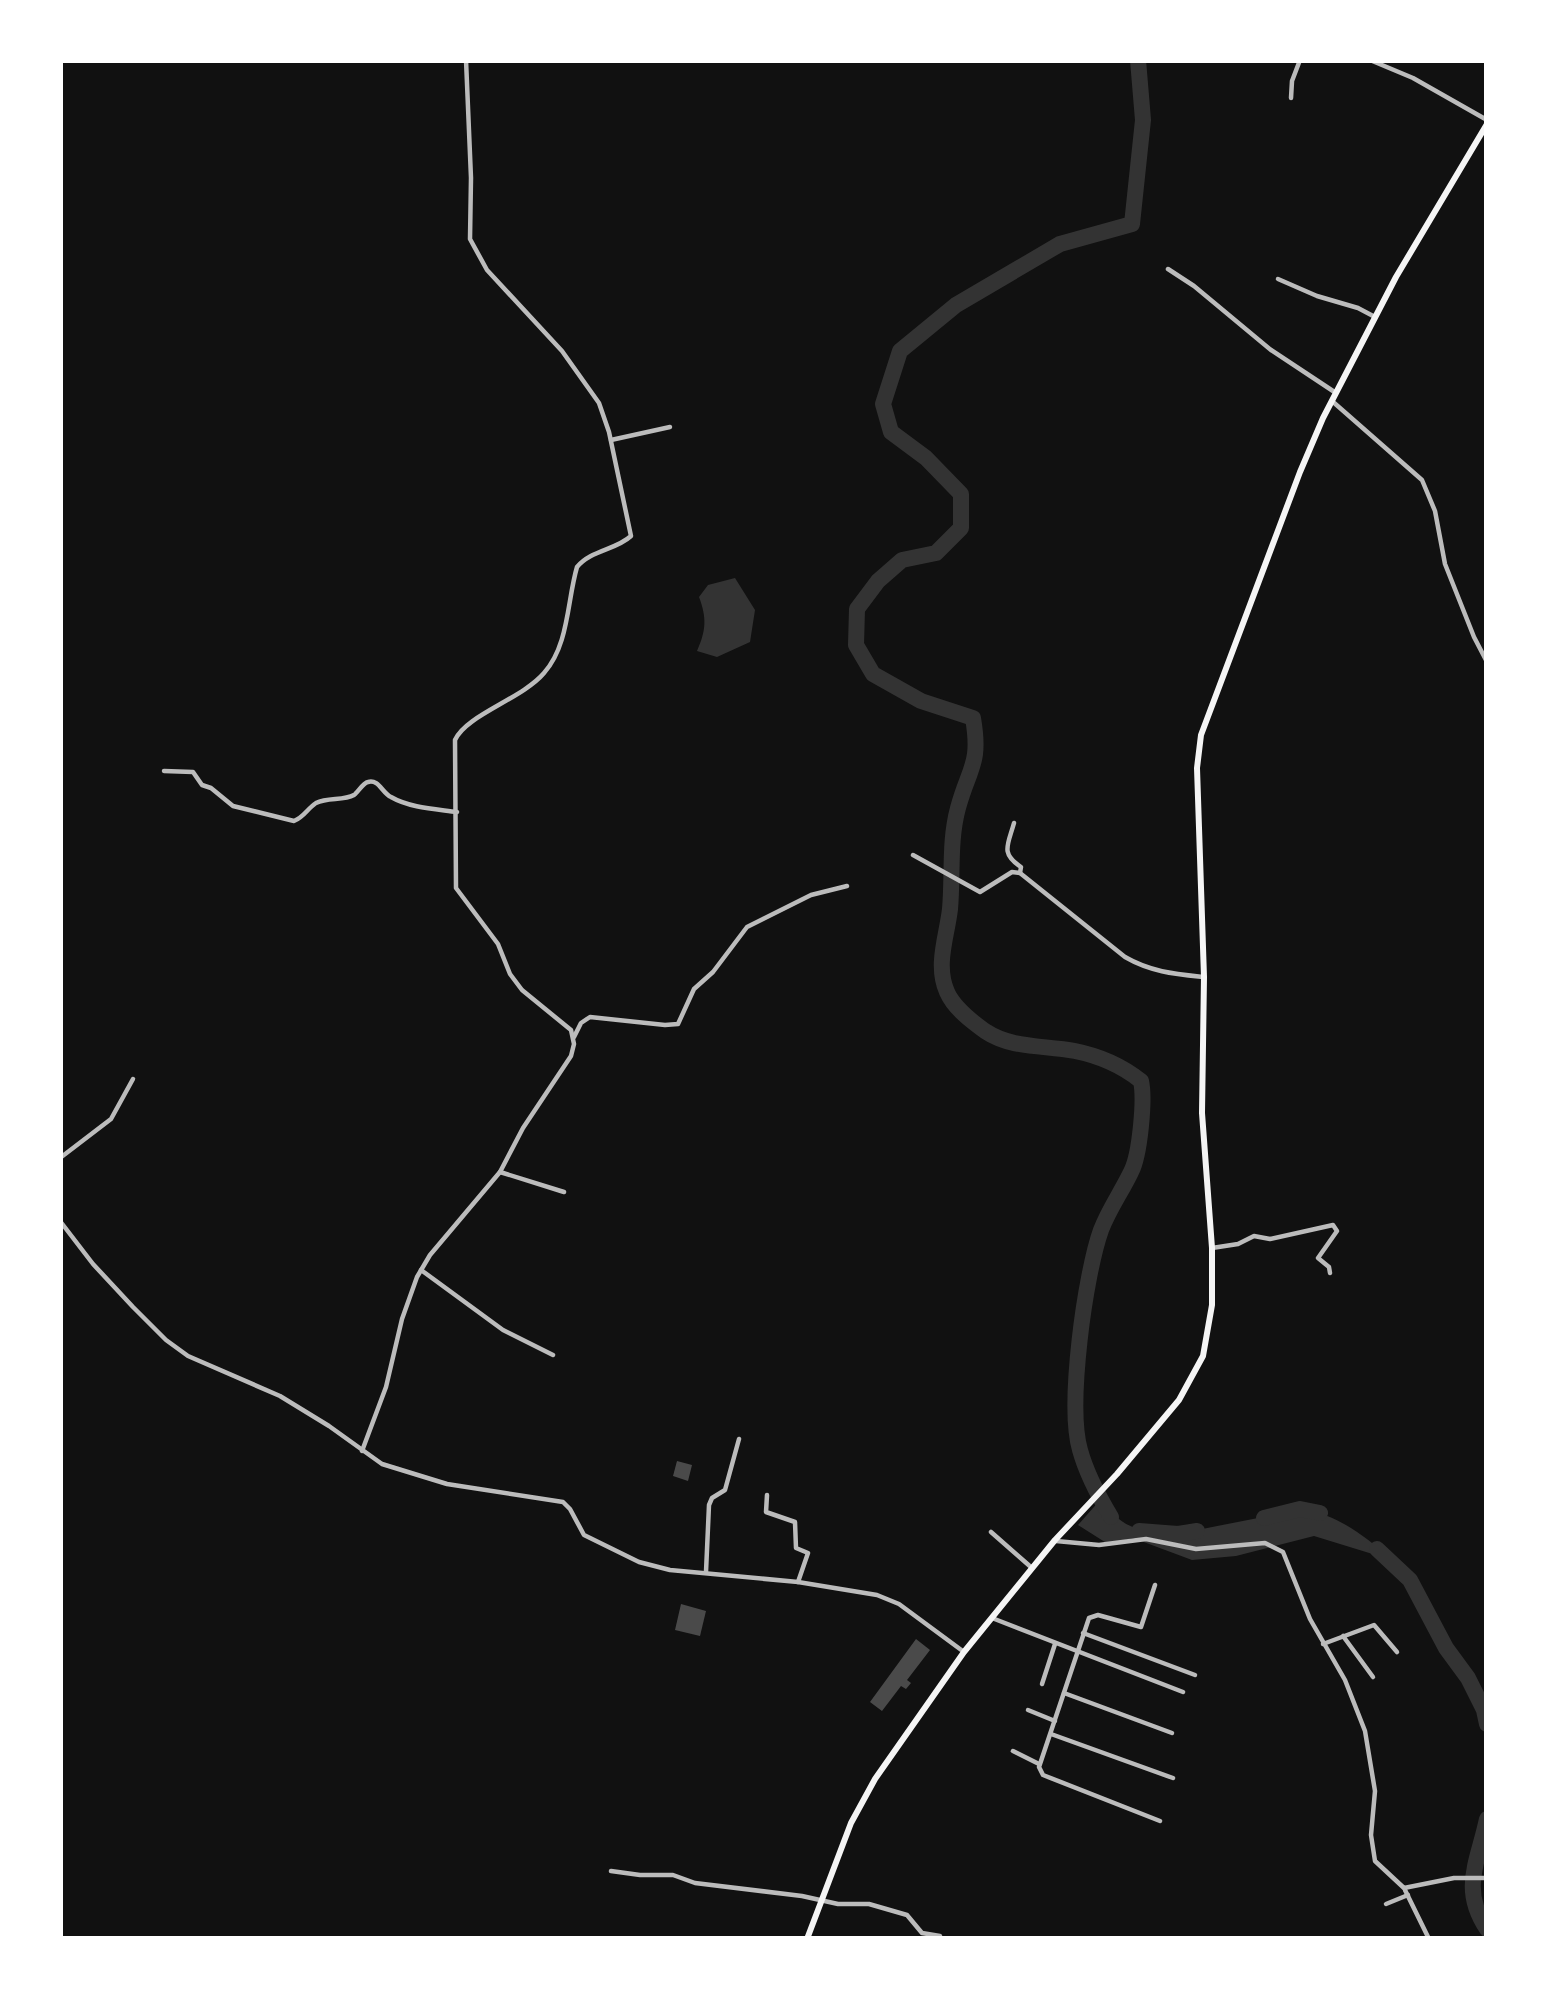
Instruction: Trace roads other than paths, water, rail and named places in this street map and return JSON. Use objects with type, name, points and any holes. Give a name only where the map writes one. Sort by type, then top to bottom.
[{"type":"main road","points":[[807,1939],[867,1791],[964,1652],[1179,1400],[1203,1356],[1212,1305],[1212,1248],[1202,1093],[1204,977],[1197,768],[1201,735],[1300,472],[1334,397],[1487,122]]},
{"type":"street","points":[[466,60],[472,246],[497,281],[574,366],[599,403],[630,524],[630,538],[580,562],[562,637],[543,675],[469,722],[455,740],[459,894],[498,944],[522,990],[574,1037]]},
{"type":"street","points":[[1291,98],[1300,60]]},
{"type":"street","points":[[1370,60],[1413,78],[1487,122]]},
{"type":"street","points":[[1168,269],[1334,397],[1422,480],[1436,511],[1445,563],[1487,662]]},
{"type":"street","points":[[1278,279],[1375,317]]},
{"type":"street","points":[[611,440],[670,427]]},
{"type":"street","points":[[164,771],[193,772],[202,785],[240,809],[296,821],[316,803],[350,797],[372,782],[393,799],[457,812]]},
{"type":"street","points":[[1014,823],[1006,852],[1020,872]]},
{"type":"street","points":[[913,855],[980,892],[1020,872],[1142,967],[1204,977]]},
{"type":"street","points":[[362,1451],[421,1270],[500,1172],[523,1127],[571,1056],[580,1022],[590,1016],[678,1024],[694,989],[747,926],[811,895],[847,886]]},
{"type":"street","points":[[60,1159],[111,1119],[133,1079]]},
{"type":"street","points":[[500,1172],[563,1192]]},
{"type":"street","points":[[60,1221],[93,1264],[176,1349],[280,1396],[382,1464],[424,1479],[563,1502],[584,1535],[662,1569],[797,1582],[891,1599],[964,1652]]},
{"type":"street","points":[[1212,1248],[1254,1236],[1294,1236],[1331,1225],[1336,1232],[1318,1258],[1330,1273]]},
{"type":"street","points":[[421,1270],[503,1330],[553,1355]]},
{"type":"street","points":[[706,1573],[709,1505],[725,1490],[739,1439]]},
{"type":"street","points":[[767,1495],[766,1512],[795,1522],[796,1548],[808,1552],[797,1582]]},
{"type":"street","points":[[991,1532],[1032,1568]]},
{"type":"street","points":[[1055,1540],[1100,1545],[1146,1539],[1196,1549],[1258,1543],[1276,1547],[1286,1556],[1323,1644],[1351,1694],[1369,1747],[1376,1861],[1406,1891],[1429,1939]]},
{"type":"street","points":[[1156,1585],[1141,1627],[1094,1615],[1089,1618],[1039,1764],[1043,1775],[1160,1821]]},
{"type":"street","points":[[992,1618],[1183,1692]]},
{"type":"street","points":[[1323,1644],[1376,1625],[1397,1652]]},
{"type":"street","points":[[1083,1633],[1195,1675]]},
{"type":"street","points":[[1343,1636],[1373,1677]]},
{"type":"street","points":[[1042,1684],[1055,1643]]},
{"type":"street","points":[[1064,1694],[1172,1733]]},
{"type":"street","points":[[1028,1710],[1055,1720]]},
{"type":"street","points":[[1051,1734],[1172,1778]]},
{"type":"street","points":[[1013,1751],[1039,1764]]},
{"type":"street","points":[[610,1871],[673,1875],[695,1883],[823,1902],[869,1904],[907,1915],[922,1933],[940,1936]]},
{"type":"street","points":[[1386,1904],[1406,1891],[1462,1877],[1486,1878]]},
{"type":"waterway","points":[[1111,1517],[1080,1450],[1077,1372],[1095,1251],[1137,1153],[1141,1081],[1093,1056],[995,1037],[950,998],[942,961],[955,820],[975,756],[973,718],[921,701],[873,674],[856,645],[857,609],[878,581],[902,560],[936,553],[961,528],[961,494],[926,458],[891,432],[883,404],[900,351],[956,305],[1060,244],[1132,224],[1143,120],[1138,60]]},
{"type":"waterway","points":[[1264,1518],[1300,1509],[1320,1513]]},
{"type":"waterway","points":[[1139,1531],[1197,1531]]},
{"type":"waterway","points":[[1377,1549],[1410,1580],[1446,1648],[1468,1678],[1487,1724]]},
{"type":"waterway","points":[[1487,1819],[1473,1888],[1487,1929]]}]
